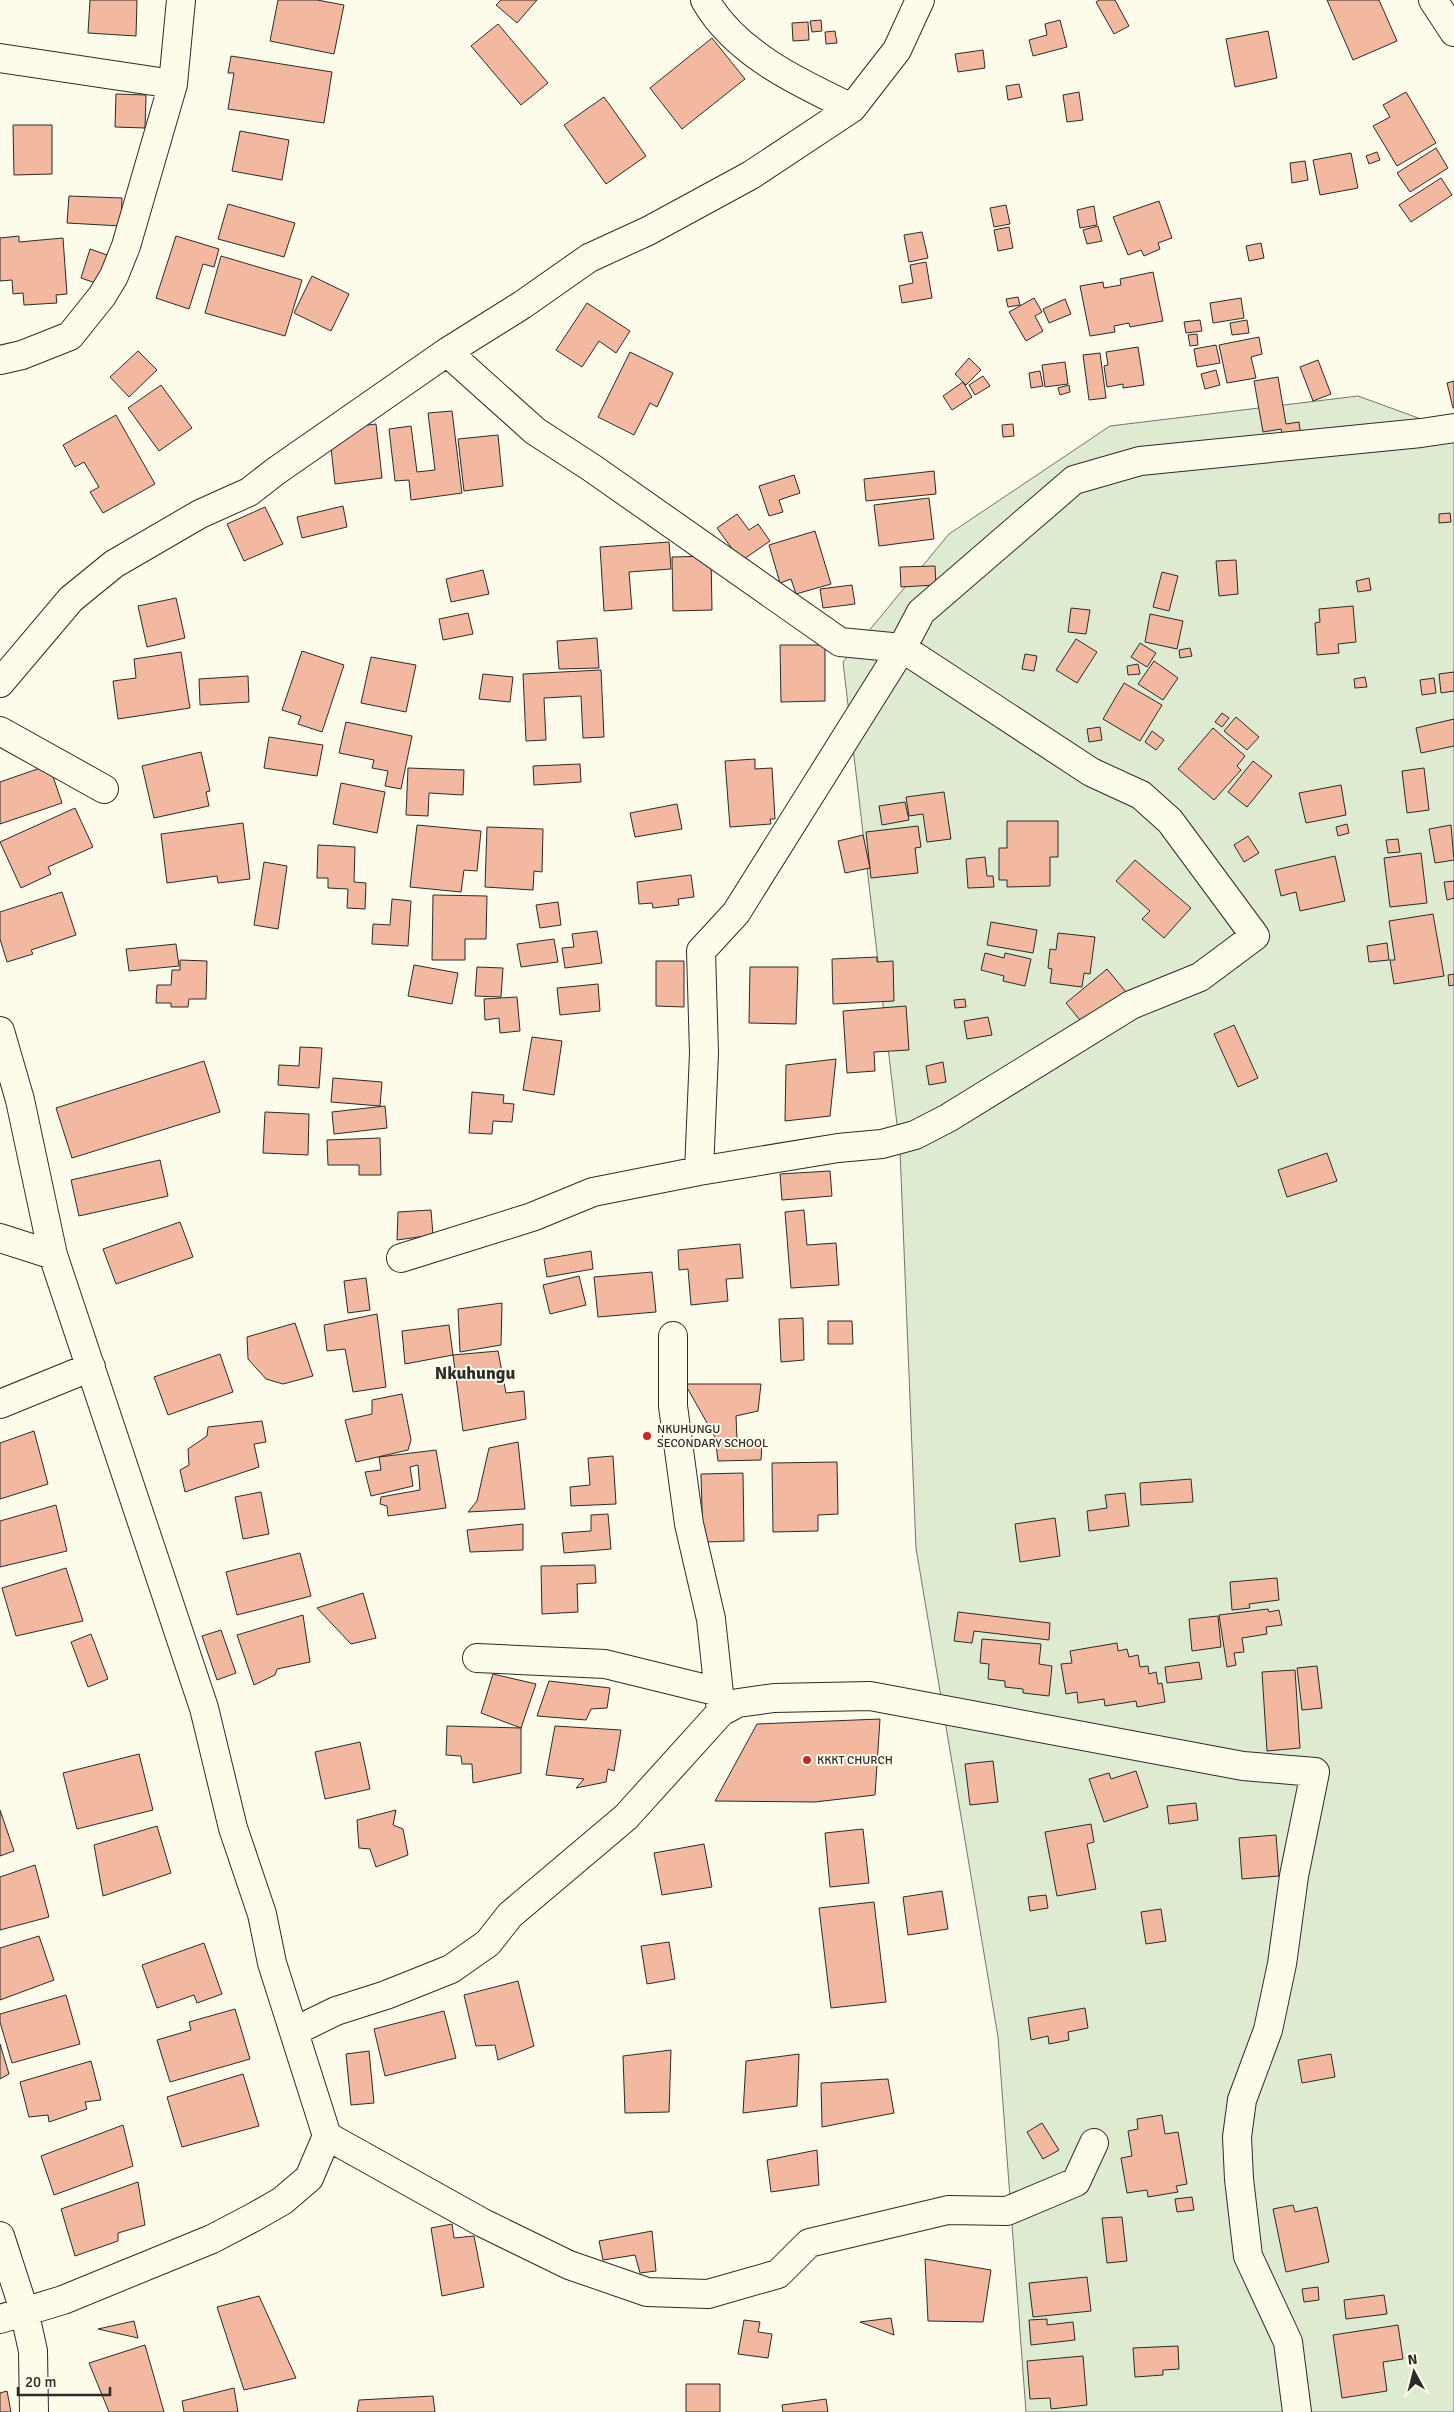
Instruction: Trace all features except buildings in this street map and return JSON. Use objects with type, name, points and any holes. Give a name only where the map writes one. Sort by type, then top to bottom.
[{"type":"street","points":[[0,360],[22,355],[70,336],[102,296],[114,276],[126,246],[173,84],[181,0]]},
{"type":"street","points":[[705,0],[714,17],[763,61],[796,82],[852,108]]},
{"type":"street","points":[[0,683],[71,598],[114,564],[200,514],[249,492],[276,471],[447,352],[522,305],[589,258],[648,231],[750,176],[852,108],[897,50],[920,0]]},
{"type":"street","points":[[1433,0],[1454,32]]},
{"type":"street","points":[[0,58],[173,84]]},
{"type":"street","points":[[401,1258],[532,1217],[593,1192],[699,1171],[838,1148],[882,1144],[915,1135],[948,1118],[1131,1005],[1200,977],[1255,936],[1170,821],[1141,795],[1092,772],[902,648],[840,642],[592,468],[535,431],[447,352]]},
{"type":"street","points":[[699,1171],[704,1053],[701,951],[736,913],[902,648],[921,612],[1074,480],[1140,461],[1421,433],[1454,428]]},
{"type":"street","points":[[0,731],[104,789]]},
{"type":"street","points":[[0,1031],[20,1100],[53,1255],[204,1708],[233,1828],[262,1914],[272,1963],[295,2030],[327,2136],[309,2178],[282,2201],[254,2218],[212,2239],[63,2300],[12,2315]]},
{"type":"street","points":[[0,1238],[53,1255]]},
{"type":"street","points":[[295,2030],[336,2011],[386,1994],[451,1968],[488,1944],[510,1915],[626,1817],[720,1702],[711,1619],[689,1524],[673,1406],[673,1336]]},
{"type":"street","points":[[0,1404],[91,1367]]},
{"type":"street","points":[[477,1658],[605,1664],[720,1702],[738,1703],[774,1698],[870,1696],[1243,1766],[1315,1772],[1294,1876],[1282,1964],[1268,2030],[1242,2100],[1237,2138],[1239,2179],[1248,2256],[1288,2342],[1297,2412]]},
{"type":"street","points":[[327,2136],[482,2223],[569,2265],[647,2292],[708,2294],[778,2274],[809,2243],[948,2210],[1007,2211],[1076,2182],[1094,2143]]},
{"type":"street","points":[[0,2236],[12,2315],[33,2351],[34,2412]]},
{"type":"green space","points":[[1358,396],[1454,431],[1454,2412],[1026,2412],[998,2037],[916,1548],[900,1150],[843,662],[949,534],[1110,426]]},
{"type":"place","name":"NKUHUNGU SECONDARY SCHOOL","points":[[647,1436]]},
{"type":"place","name":"KKKT CHURCH","points":[[807,1760]]},
{"type":"district","name":"Nkuhungu","points":[[475,1373]]}]
